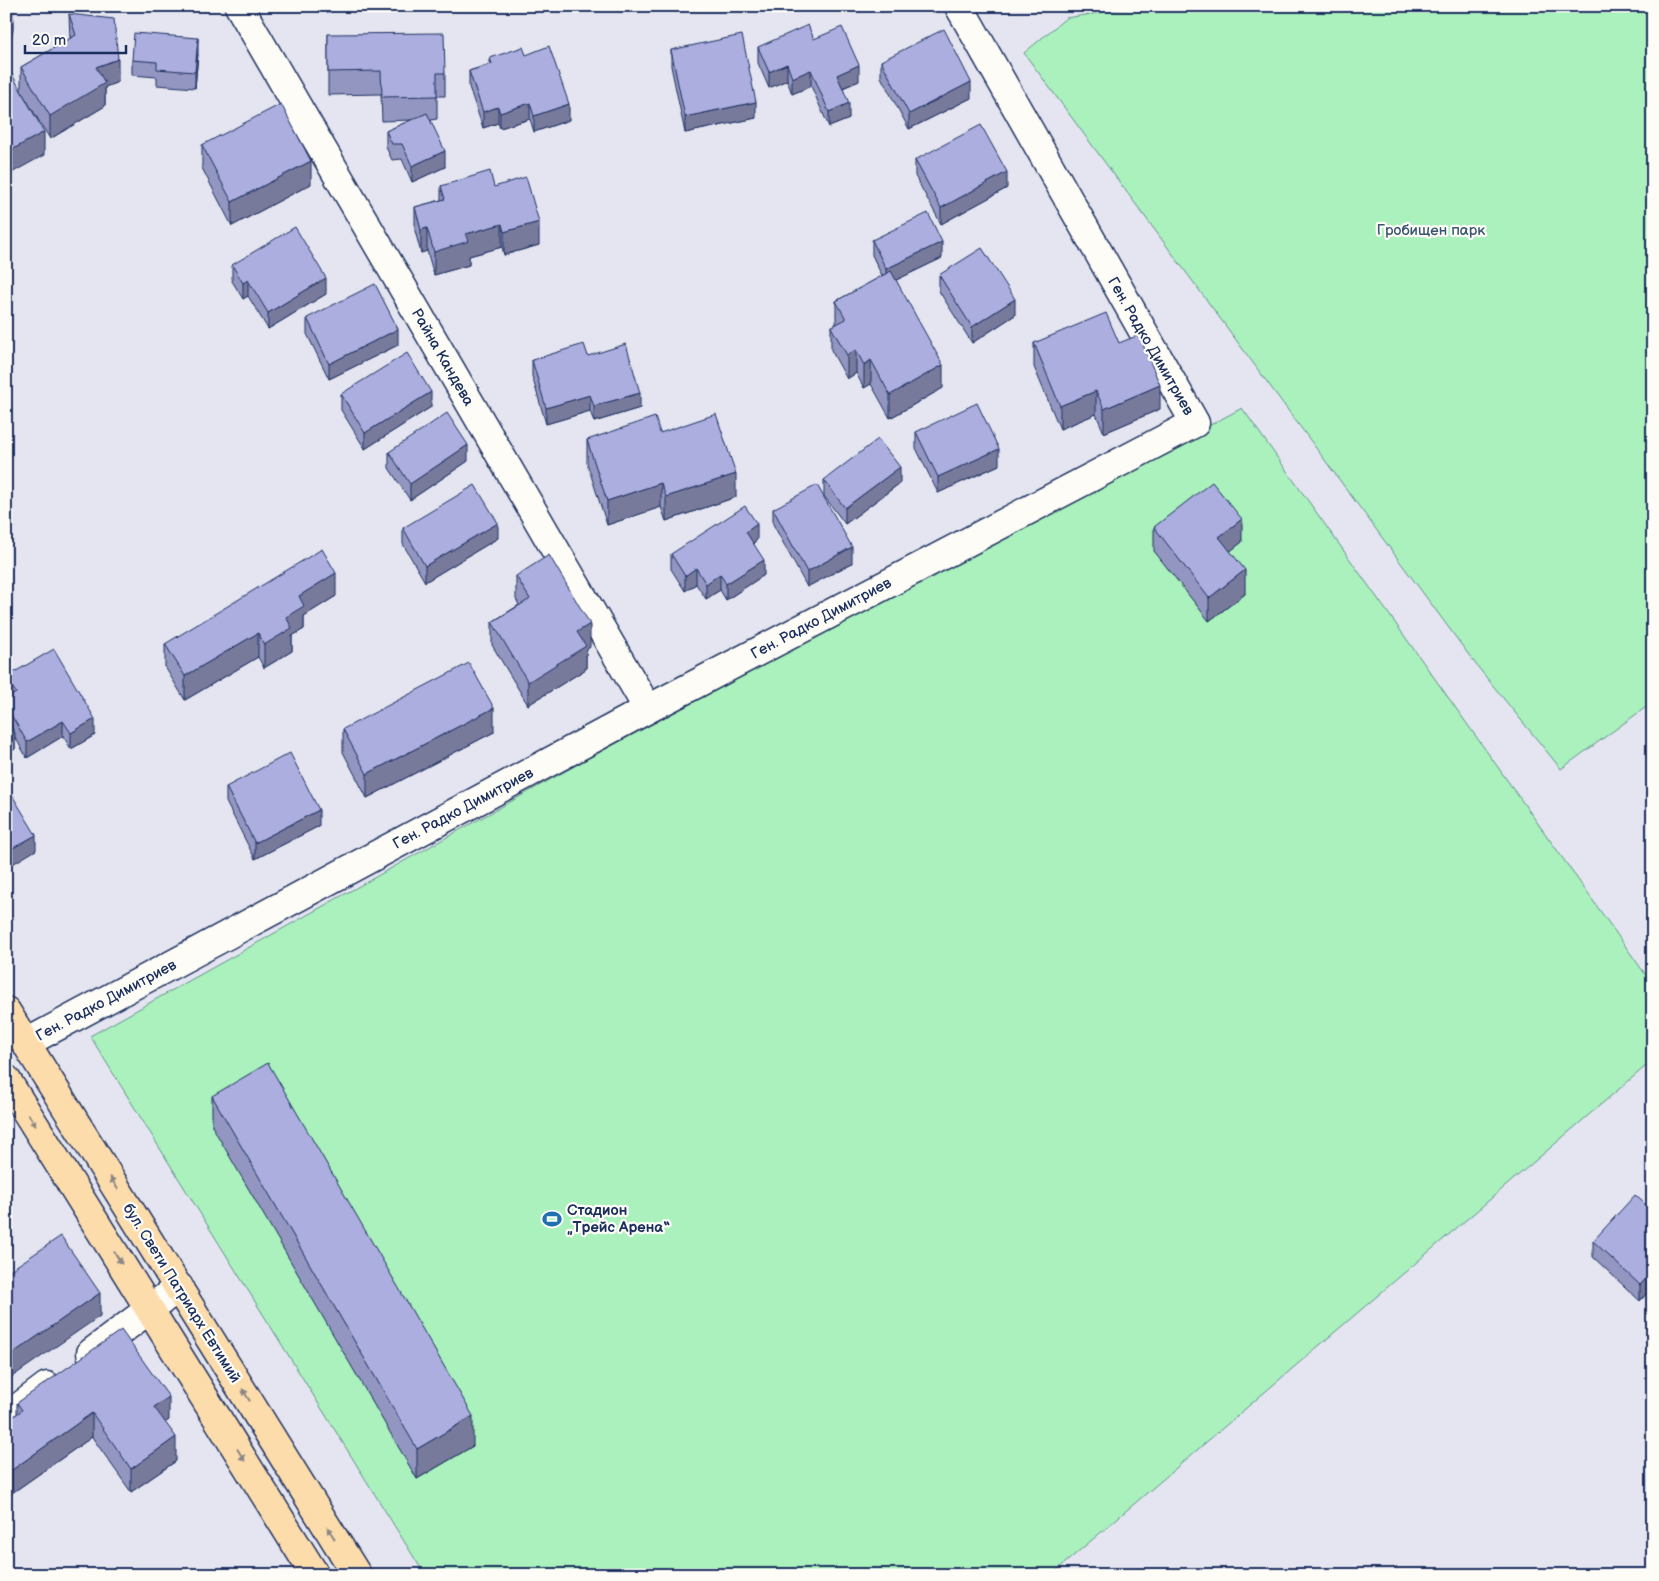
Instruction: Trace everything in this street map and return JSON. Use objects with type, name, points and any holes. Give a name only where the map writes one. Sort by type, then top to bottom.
[{"type":"main road","name":"бул. Свети Патриарх Евтимий","points":[[6,1011],[357,1575]]},
{"type":"main road","points":[[6,1079],[315,1575]]},
{"type":"street","name":"Райна Кандева","points":[[239,6],[648,709]]},
{"type":"street","name":"Ген. Радко Димитриев","points":[[26,1043],[648,709],[1195,423],[959,6]]},
{"type":"street","points":[[6,1417],[179,1287]]},
{"type":"green space","name":"Гробищен парк","points":[[1144,6],[1653,6],[1653,702],[1561,769],[1477,666],[1024,53],[1066,18]]},
{"type":"green space","points":[[1242,408],[1653,985],[1653,1060],[1051,1575],[425,1575],[90,1036],[589,758]]},
{"type":"building","points":[[6,6],[13,6],[6,35]]},
{"type":"building","points":[[69,14],[114,19],[118,59],[96,67],[105,83],[50,116],[21,67],[76,35]]},
{"type":"building","points":[[808,25],[814,39],[842,27],[859,65],[837,75],[849,103],[829,112],[811,70],[792,78],[787,64],[769,72],[758,47]]},
{"type":"building","points":[[944,29],[971,82],[909,114],[881,61]]},
{"type":"building","points":[[134,33],[198,38],[195,72],[157,69],[157,62],[132,60]]},
{"type":"building","points":[[444,33],[445,73],[437,73],[437,96],[382,97],[381,71],[328,72],[328,34]]},
{"type":"building","points":[[742,35],[756,102],[685,117],[671,50]]},
{"type":"building","points":[[549,46],[569,104],[534,116],[530,103],[500,113],[498,107],[483,112],[469,71],[492,64],[490,58],[523,47],[526,55]]},
{"type":"building","points":[[9,69],[44,132],[6,153],[6,70]]},
{"type":"building","points":[[281,104],[311,161],[232,202],[202,145]]},
{"type":"building","points":[[427,113],[445,151],[412,166],[402,144],[392,144],[386,131]]},
{"type":"building","points":[[981,125],[1007,172],[941,208],[915,160]]},
{"type":"building","points":[[490,171],[494,187],[526,177],[539,222],[504,232],[502,224],[466,234],[469,241],[434,252],[427,228],[421,230],[415,207],[445,199],[441,186]]},
{"type":"building","points":[[928,213],[942,242],[886,269],[872,240]]},
{"type":"building","points":[[295,227],[326,278],[268,313],[248,280],[243,283],[232,265]]},
{"type":"building","points":[[982,248],[1015,299],[972,327],[939,275]]},
{"type":"building","points":[[891,271],[943,365],[890,395],[871,360],[864,365],[856,350],[847,355],[831,327],[846,319],[836,301]]},
{"type":"building","points":[[375,284],[398,329],[329,364],[307,318]]},
{"type":"building","points":[[1106,313],[1119,343],[1139,335],[1160,385],[1104,409],[1096,391],[1060,406],[1034,343]]},
{"type":"building","points":[[584,344],[588,356],[626,344],[640,393],[594,406],[590,395],[546,408],[532,360]]},
{"type":"building","points":[[407,353],[431,392],[365,433],[341,394]]},
{"type":"building","points":[[977,403],[999,449],[938,477],[916,432]]},
{"type":"building","points":[[447,413],[468,445],[410,484],[389,452]]},
{"type":"building","points":[[716,414],[736,474],[666,497],[661,483],[607,501],[587,440],[655,417],[660,433]]},
{"type":"building","points":[[878,439],[900,467],[845,508],[824,480]]},
{"type":"building","points":[[1212,482],[1242,519],[1219,537],[1245,570],[1209,598],[1154,527]]},
{"type":"building","points":[[475,485],[498,523],[425,566],[403,528]]},
{"type":"building","points":[[817,485],[852,547],[807,572],[773,509]]},
{"type":"building","points":[[745,506],[757,524],[746,532],[764,560],[726,584],[720,574],[706,584],[696,568],[685,576],[671,554]]},
{"type":"building","points":[[322,549],[336,573],[299,596],[304,606],[286,617],[292,628],[264,645],[258,633],[185,676],[165,644]]},
{"type":"building","points":[[549,555],[590,624],[577,632],[586,646],[528,682],[492,622],[530,599],[516,576]]},
{"type":"building","points":[[54,649],[95,719],[71,733],[63,721],[27,742],[6,706],[6,699],[16,693],[6,677]]},
{"type":"building","points":[[469,663],[494,708],[367,774],[343,729]]},
{"type":"building","points":[[6,719],[15,733],[6,738]]},
{"type":"building","points":[[290,753],[319,810],[255,843],[226,787]]},
{"type":"building","points":[[6,785],[36,835],[6,852]]},
{"type":"building","points":[[268,1063],[473,1416],[417,1449],[212,1096]]},
{"type":"building","points":[[1635,1195],[1653,1211],[1653,1271],[1640,1285],[1593,1241]]},
{"type":"building","points":[[61,1236],[100,1293],[6,1358],[6,1273]]},
{"type":"building","points":[[121,1330],[169,1397],[154,1407],[176,1437],[131,1469],[92,1413],[12,1470],[6,1462],[6,1422],[22,1410],[17,1403]]},
{"type":"place","name":"Стадион „Трейс Арена“","points":[[552,1219]]}]
